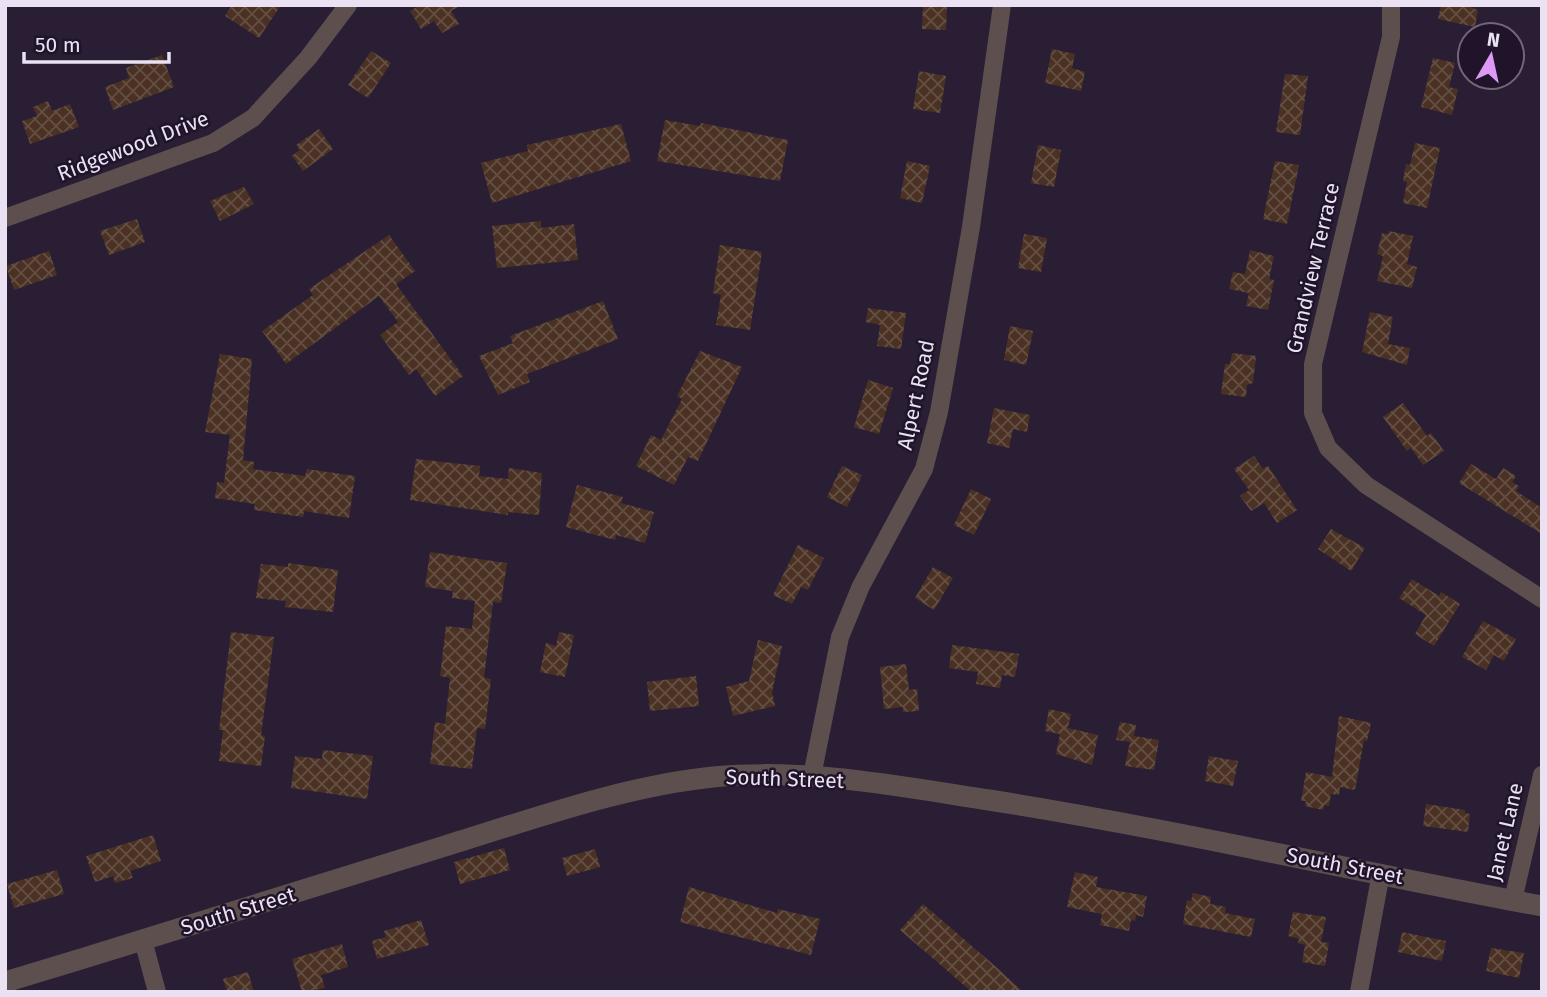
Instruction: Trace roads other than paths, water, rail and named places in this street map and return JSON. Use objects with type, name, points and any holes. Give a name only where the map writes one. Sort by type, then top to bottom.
[{"type":"street","name":"Ridgewood Drive","points":[[5,218],[213,143],[253,118],[308,58],[348,5]]},
{"type":"street","name":"Alpert Road","points":[[812,776],[840,638],[861,586],[924,469],[939,412],[971,227],[1002,5]]},
{"type":"street","name":"Grandview Terrace","points":[[1391,5],[1391,37],[1313,364],[1313,413],[1328,448],[1366,485],[1542,599]]},
{"type":"street","name":"South Street","points":[[5,982],[538,818],[643,789],[711,777],[765,774],[812,776],[1121,821],[1542,906]]},
{"type":"street","name":"Janet Lane","points":[[1513,900],[1542,775]]},
{"type":"street","points":[[1359,992],[1381,873]]},
{"type":"street","points":[[143,940],[157,992]]}]
